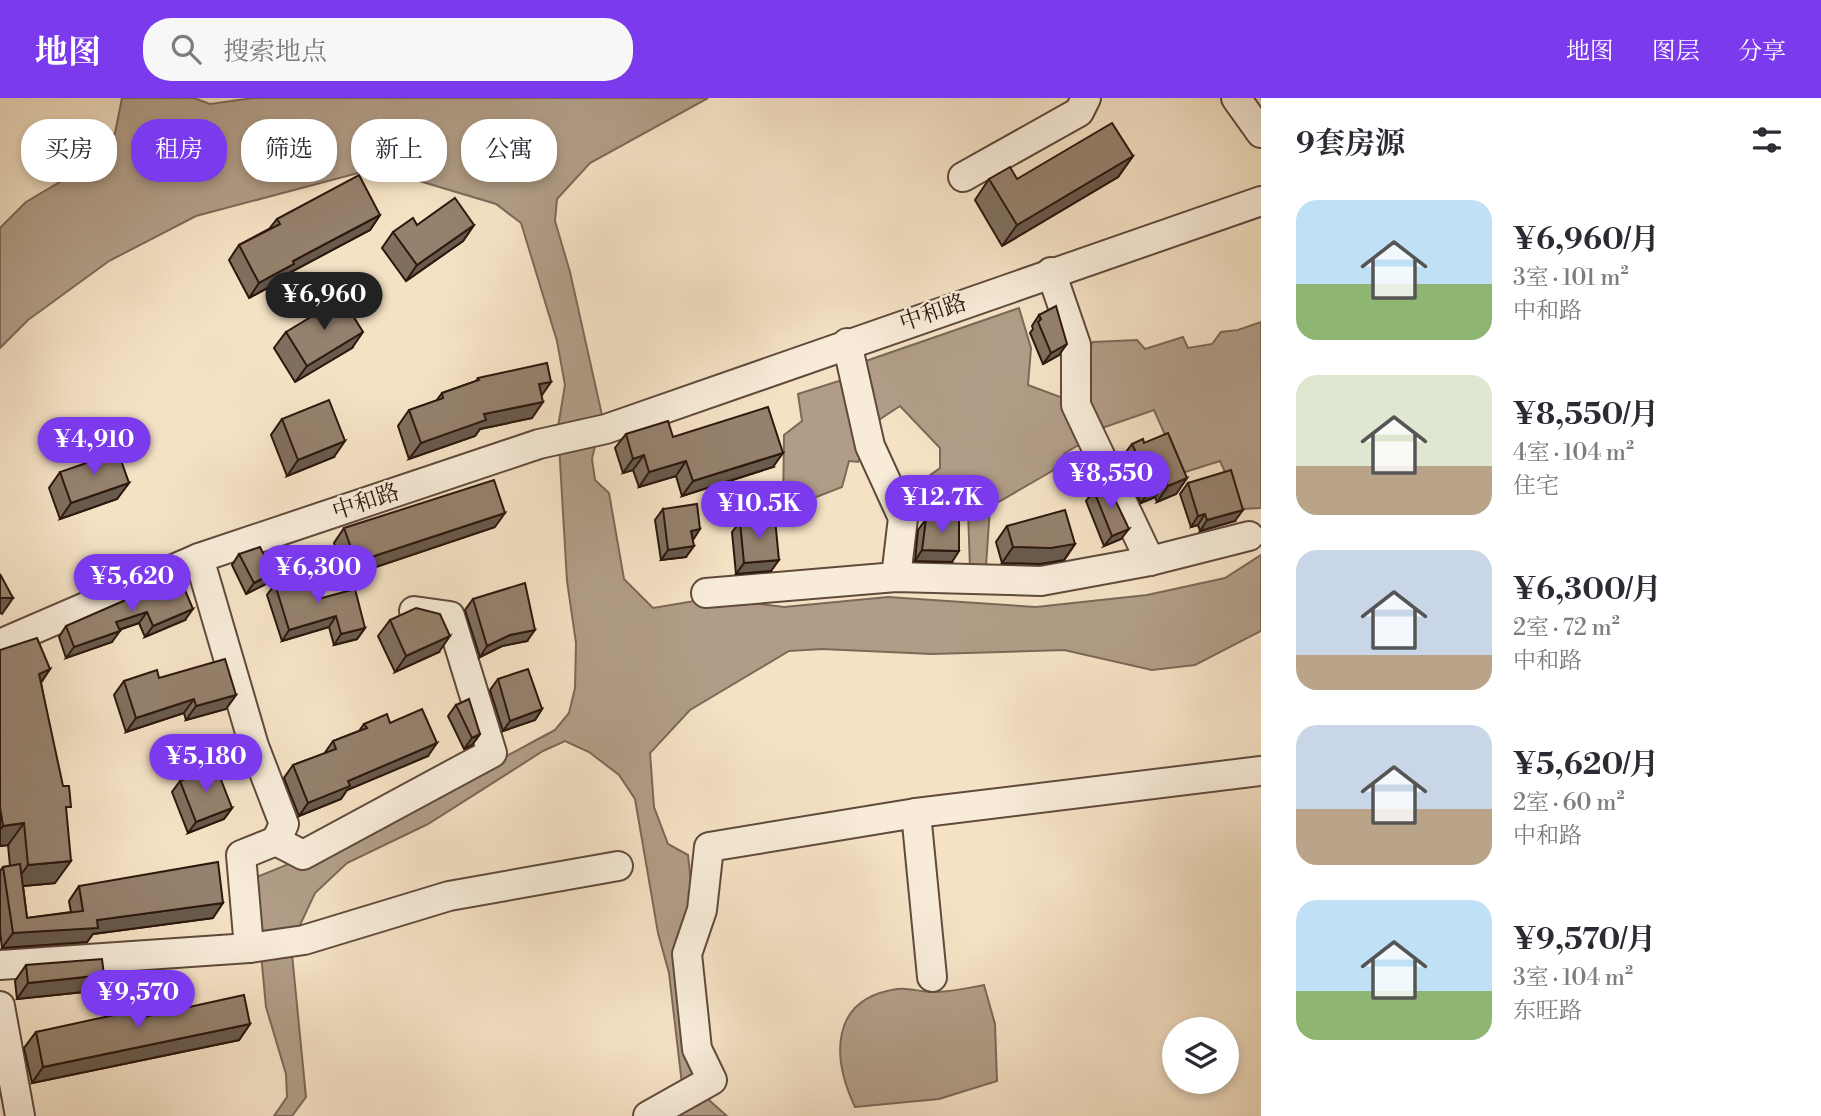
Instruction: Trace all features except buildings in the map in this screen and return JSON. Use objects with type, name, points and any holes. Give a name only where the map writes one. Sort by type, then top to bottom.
[{"type":"street","points":[[963,177],[1079,112],[1086,98]]},
{"type":"street","points":[[1236,98],[1261,133]]},
{"type":"street","name":"中和路","points":[[0,644],[199,558],[539,444],[606,429],[1261,201]]},
{"type":"street","points":[[1051,272],[1076,345],[1076,405],[1150,561]]},
{"type":"street","points":[[847,343],[870,446],[902,518],[896,577]]},
{"type":"street","points":[[706,593],[896,577],[1041,581],[1150,561],[1249,536]]},
{"type":"street","points":[[199,558],[254,746],[284,824],[276,841],[241,855],[249,948]]},
{"type":"street","points":[[276,841],[303,855],[492,753],[450,616],[414,611]]},
{"type":"street","points":[[648,1116],[712,1080],[697,1049],[687,954],[702,910],[709,847],[916,813],[1261,771]]},
{"type":"street","points":[[916,813],[932,977]]},
{"type":"street","points":[[0,965],[249,948],[303,940],[449,896],[618,866]]},
{"type":"street","points":[[0,1006],[20,1116]]},
{"type":"shaded area","points":[[122,98],[194,98],[210,104],[253,98],[708,98],[590,163],[557,199],[555,221],[570,272],[602,415],[592,459],[595,480],[609,493],[624,579],[653,608],[712,598],[784,607],[888,597],[1036,607],[1147,595],[1225,578],[1261,555],[1261,631],[1195,665],[1152,670],[1064,650],[932,654],[822,649],[789,651],[690,710],[650,753],[654,807],[668,844],[688,855],[693,901],[678,938],[710,1101],[727,1116],[675,1116],[685,1110],[669,973],[658,933],[635,799],[619,775],[589,752],[565,741],[543,751],[428,824],[347,863],[315,893],[291,944],[306,1097],[292,1116],[274,1116],[287,1097],[286,1074],[266,1007],[254,878],[331,845],[444,789],[555,730],[569,713],[575,688],[576,643],[567,581],[558,427],[565,385],[557,341],[521,223],[496,204],[423,182],[447,182],[447,119],[351,119],[351,175],[337,179],[337,119],[241,119],[241,182],[324,182],[196,216],[109,261],[28,320],[0,348],[0,228],[26,202],[60,182],[117,182],[117,123]]},
{"type":"shaded area","points":[[1019,308],[1031,348],[1028,385],[1063,398],[1082,443],[1065,453],[1052,471],[990,507],[986,566],[970,568],[968,511],[907,492],[940,468],[940,448],[900,406],[871,425],[860,363]]},
{"type":"shaded area","points":[[1261,322],[1261,508],[1242,509],[1220,461],[1182,473],[1154,410],[1102,428],[1084,396],[1081,366],[1093,342],[1137,340],[1145,349],[1183,337],[1188,348],[1212,344],[1221,332],[1238,330]]},
{"type":"shaded area","points":[[845,379],[861,457],[858,462],[849,461],[842,487],[783,510],[784,435],[802,421],[798,394]]},
{"type":"shaded area","points":[[984,985],[995,1024],[997,1081],[939,1099],[855,1107],[847,1088],[840,1051],[842,1033],[848,1018],[859,1005],[875,995],[897,989],[941,992]]}]
